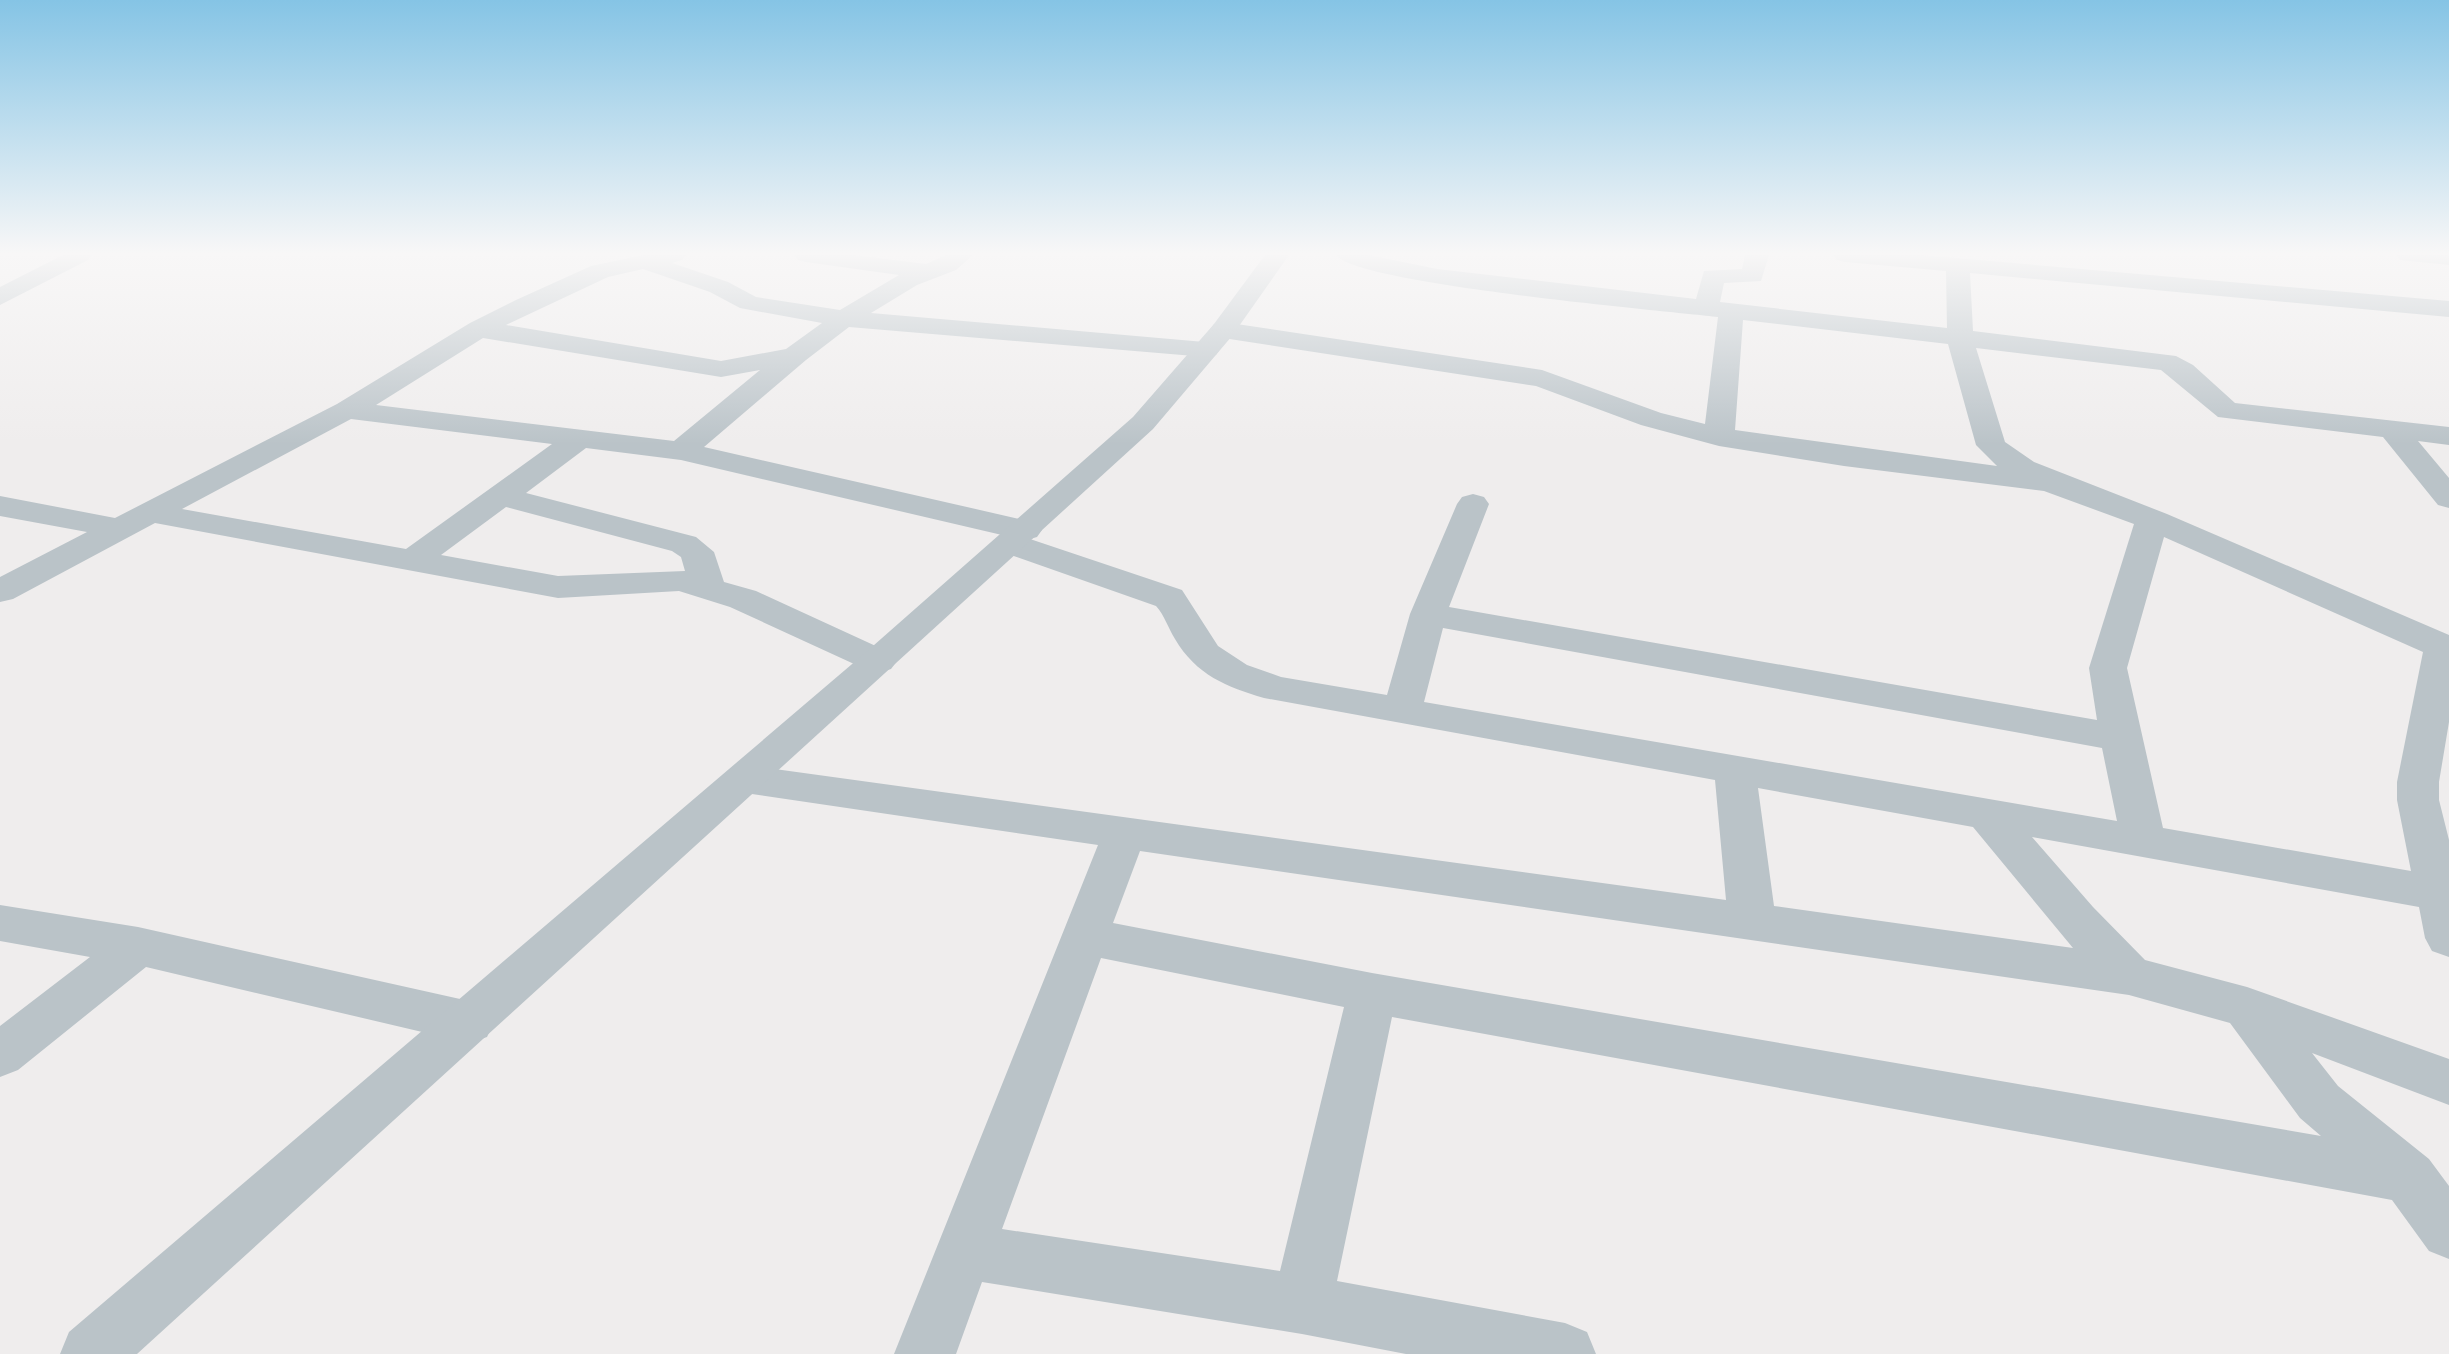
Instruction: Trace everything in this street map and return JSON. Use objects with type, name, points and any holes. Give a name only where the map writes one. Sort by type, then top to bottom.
[{"type":"street","points":[[0,591],[347,410],[479,329],[502,318]]},
{"type":"street","points":[[839,318],[1214,339],[1542,378],[1663,423],[1719,437],[1844,457],[2059,484]]},
{"type":"street","points":[[91,1354],[1017,537],[1143,422],[1230,318]]},
{"type":"street","points":[[1718,318],[1719,437]]},
{"type":"street","points":[[1778,318],[2166,362],[2176,365],[2213,405],[2228,411],[2394,432],[2449,436]]},
{"type":"street","points":[[1959,318],[1960,340],[1991,445],[2000,455],[2059,484],[2152,520],[2446,648],[2418,782],[2418,800],[2449,938]]},
{"type":"street","points":[[681,451],[796,354],[844,319]]},
{"type":"street","points":[[479,329],[721,369],[796,354]]},
{"type":"street","points":[[347,410],[681,451],[1017,537],[1169,598],[1179,610],[1197,645],[1218,667],[1249,681],[1402,712],[2439,893]]},
{"type":"street","points":[[2394,432],[2449,498]]},
{"type":"street","points":[[410,562],[579,439]]},
{"type":"street","points":[[499,496],[684,544],[698,552],[707,585]]},
{"type":"street","points":[[1402,712],[1428,614],[1473,504]]},
{"type":"street","points":[[0,506],[137,521],[558,587],[615,586],[672,579],[707,585],[878,661]]},
{"type":"street","points":[[2144,842],[2120,738],[2108,668],[2152,520]]},
{"type":"street","points":[[1428,614],[2120,738]]},
{"type":"street","points":[[1735,771],[1752,921]]},
{"type":"street","points":[[745,779],[2129,975],[2248,1007],[2449,1082]]},
{"type":"street","points":[[1989,816],[2076,920],[2129,975]]},
{"type":"street","points":[[925,1354],[1125,831]]},
{"type":"street","points":[[0,923],[138,946],[469,1023]]},
{"type":"street","points":[[1085,936],[1372,993],[2409,1177]]},
{"type":"street","points":[[0,1055],[138,946]]},
{"type":"street","points":[[1302,1304],[1372,993]]},
{"type":"street","points":[[2248,1007],[2319,1102],[2409,1177],[2449,1232]]},
{"type":"street","points":[[964,1251],[1302,1304],[1449,1344],[1565,1354]]}]
